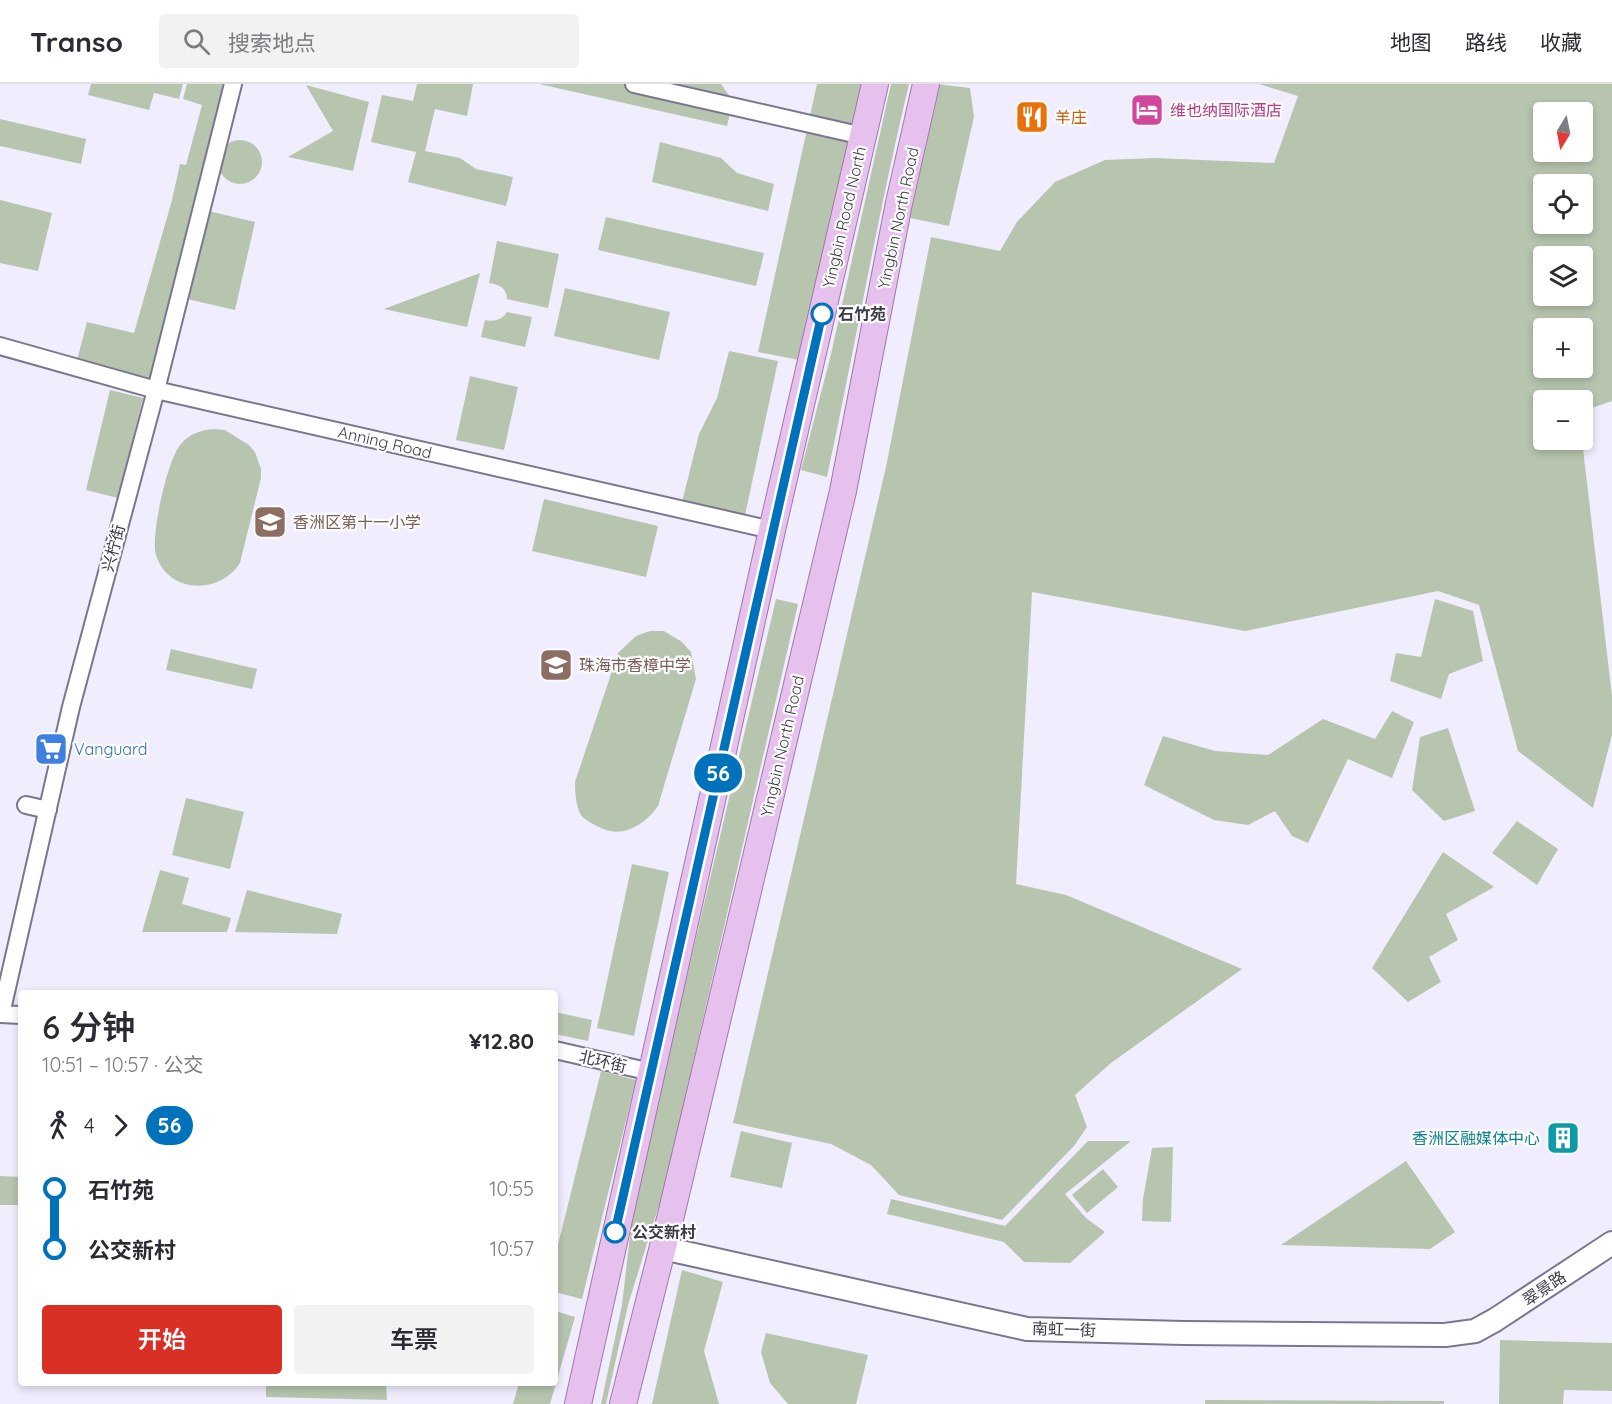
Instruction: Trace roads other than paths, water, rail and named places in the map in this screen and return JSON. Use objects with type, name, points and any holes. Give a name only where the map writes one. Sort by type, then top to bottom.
[{"type":"main road","name":"Yingbin Road North","points":[[578,1404],[772,530],[874,84]]},
{"type":"main road","name":"Yingbin North Road","points":[[623,1404],[663,1248],[843,491],[899,203],[926,84]]},
{"type":"main road","points":[[593,1404],[618,1290],[615,1232]]},
{"type":"main road","name":"翠景路","points":[[1475,1331],[1496,1320],[1612,1243]]},
{"type":"main road","name":"南虹一街","points":[[663,1248],[1027,1329],[1436,1335],[1475,1331]]},
{"type":"main road","points":[[634,1404],[644,1322]]},
{"type":"main road","points":[[564,1404],[590,1347]]},
{"type":"street","name":"兴柠街","points":[[1,1014],[71,707],[156,390],[233,84]]},
{"type":"street","points":[[634,84],[863,136]]},
{"type":"street","name":"Anning Road","points":[[0,346],[156,390],[772,530]]},
{"type":"street","points":[[26,805],[48,810]]},
{"type":"street","points":[[1,1014],[18,1015]]},
{"type":"street","name":"北环街","points":[[558,1051],[651,1072]]},
{"type":"place","name":"维也纳国际酒店","points":[[1147,110]]},
{"type":"place","name":"羊庄","points":[[1032,117]]},
{"type":"place","name":"石竹苑","points":[[822,314]]},
{"type":"place","name":"香洲区第十一小学","points":[[270,522]]},
{"type":"place","name":"珠海市香樟中学","points":[[556,665]]},
{"type":"place","name":"Vanguard","points":[[51,749]]},
{"type":"place","name":"香洲区融媒体中心","points":[[1563,1138]]},
{"type":"place","name":"公交新村","points":[[615,1232]]}]
